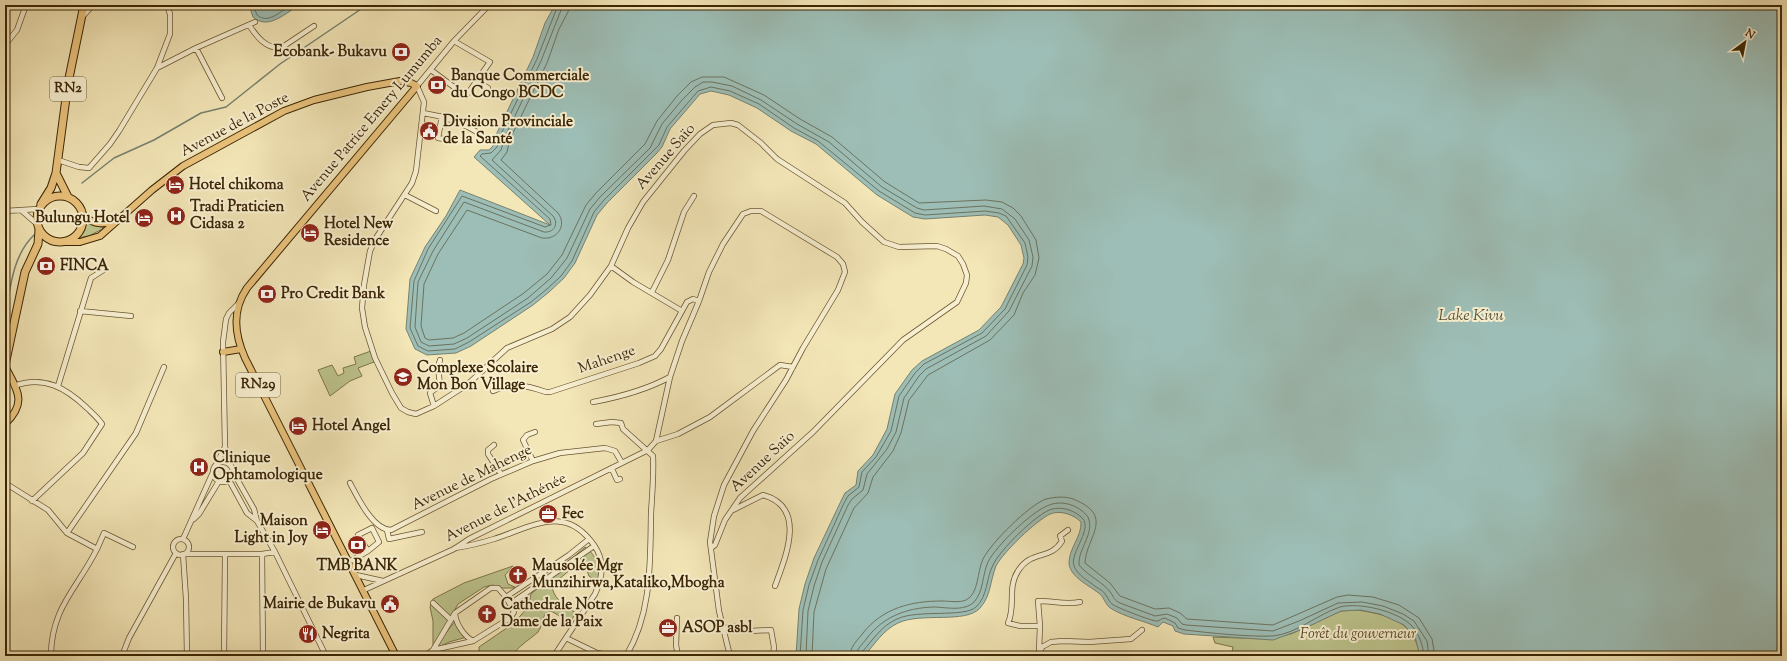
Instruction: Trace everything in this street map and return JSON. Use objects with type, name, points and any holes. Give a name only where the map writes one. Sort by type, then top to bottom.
[{"type":"highway","name":"RN2","points":[[40,206],[51,188],[56,173],[68,83],[84,5]]},
{"type":"highway","points":[[38,227],[51,240],[64,242],[71,239],[79,232],[82,226],[83,216],[77,203],[68,197],[56,173]]},
{"type":"highway","points":[[5,365],[25,272],[38,244],[40,206],[52,196],[68,197]]},
{"type":"highway","points":[[32,255],[42,245],[51,240]]},
{"type":"main road","name":"Avenue de la Poste","points":[[64,242],[80,242],[100,236],[120,220],[156,186],[183,166],[284,111],[314,100],[400,81],[417,86]]},
{"type":"main road","name":"Avenue Patrice Emery Lumumba","points":[[238,304],[258,275],[417,86]]},
{"type":"main road","points":[[83,216],[91,221],[102,224],[120,220]]},
{"type":"main road","name":"RN29","points":[[238,304],[237,333],[241,348],[396,656]]},
{"type":"main road","points":[[223,352],[241,348]]},
{"type":"main road","points":[[5,365],[18,397],[17,408],[13,416],[5,424]]},
{"type":"street","points":[[5,45],[17,30],[26,5]]},
{"type":"street","points":[[81,17],[93,5]]},
{"type":"street","points":[[58,160],[79,167],[88,168],[115,138],[157,68],[170,34],[170,14],[167,5]]},
{"type":"street","name":"Avenue Patrice Emery Lumumba","points":[[417,86],[454,41],[489,5]]},
{"type":"street","points":[[157,68],[196,48],[254,22]]},
{"type":"street","points":[[249,24],[260,39],[268,46],[274,48],[281,48],[314,26]]},
{"type":"street","points":[[431,70],[466,96],[490,62],[454,41]]},
{"type":"street","points":[[196,48],[222,98]]},
{"type":"street","points":[[477,81],[488,88]]},
{"type":"street","name":"Avenue Saïo","points":[[417,86],[424,102],[416,171],[412,183],[405,195],[383,226],[372,246],[364,285],[363,318],[368,340],[377,363],[401,408],[416,414],[434,406],[468,384],[507,348],[552,329],[566,320],[590,295],[611,266],[637,212],[684,151],[706,128],[713,125],[730,123],[744,129],[777,159],[845,203],[862,222],[884,242],[899,247],[937,246],[946,248],[958,256],[967,275],[966,282],[957,302],[915,330],[879,363],[813,432],[740,498],[725,520],[715,545],[711,548]]},
{"type":"street","points":[[423,113],[442,116],[472,128],[484,136]]},
{"type":"street","points":[[442,116],[438,138],[456,141]]},
{"type":"street","points":[[405,195],[436,211]]},
{"type":"street","points":[[652,292],[673,249],[684,212],[694,196]]},
{"type":"street","points":[[5,211],[13,209],[22,211],[40,206]]},
{"type":"street","points":[[22,211],[38,227]]},
{"type":"street","points":[[656,441],[670,378],[682,341],[699,301],[709,272],[722,244],[743,214],[751,211],[760,211],[837,257],[843,264],[845,272],[842,281],[786,380],[753,430],[724,484],[713,522],[710,542],[716,593],[730,656]]},
{"type":"street","points":[[611,266],[682,311]]},
{"type":"street","points":[[58,386],[91,278],[104,268]]},
{"type":"street","name":"Mahenge","points":[[494,391],[503,387],[525,385],[550,392],[639,364],[656,356],[690,300],[693,298],[699,301]]},
{"type":"street","points":[[238,304],[229,313],[226,319],[224,332],[225,447],[233,472],[254,509],[257,521],[275,552],[326,656]]},
{"type":"street","points":[[80,311],[131,316]]},
{"type":"street","points":[[434,406],[430,393],[440,385],[438,367],[440,360]]},
{"type":"street","points":[[656,441],[678,434],[710,417],[780,365],[793,367]]},
{"type":"street","points":[[67,533],[79,519],[102,481],[136,433],[164,367]]},
{"type":"street","points":[[593,402],[615,398],[643,390],[670,378]]},
{"type":"street","points":[[14,386],[30,382],[58,386],[78,400],[101,422],[102,426],[73,463],[32,501]]},
{"type":"street","points":[[596,424],[612,422],[621,423],[623,429],[653,456],[650,578],[642,622],[636,640],[626,656]]},
{"type":"street","points":[[533,461],[523,440],[527,435],[535,432]]},
{"type":"street","name":"Avenue de l'Athénée","points":[[364,590],[454,549],[503,521],[612,469],[648,450],[656,441]]},
{"type":"street","points":[[494,445],[488,450],[488,454],[501,474]]},
{"type":"street","points":[[194,519],[194,511],[225,447]]},
{"type":"street","name":"Avenue de Mahenge","points":[[387,530],[408,523],[501,474],[533,461],[560,453],[605,448],[615,451],[622,463]]},
{"type":"street","points":[[215,467],[225,462],[231,466]]},
{"type":"street","points":[[215,467],[214,475],[219,481]]},
{"type":"street","points":[[612,469],[617,480],[620,479]]},
{"type":"street","points":[[229,480],[233,472]]},
{"type":"street","points":[[219,481],[229,480]]},
{"type":"street","points":[[229,480],[247,514],[257,521]]},
{"type":"street","points":[[183,540],[194,519],[199,514],[219,481]]},
{"type":"street","points":[[5,483],[48,510],[67,533],[97,549]]},
{"type":"street","points":[[350,483],[373,521],[378,526],[387,530],[389,539],[422,532]]},
{"type":"street","points":[[731,511],[763,495],[778,501],[786,511],[791,526],[790,537],[775,586]]},
{"type":"street","points":[[454,549],[470,546],[554,521],[569,523],[576,527],[589,539],[601,558],[602,566],[599,585],[554,656]]},
{"type":"street","points":[[349,562],[368,551],[379,542],[372,528],[358,535],[368,551]]},
{"type":"street","points":[[1040,626],[1020,626],[1008,623],[1013,609],[1011,590],[1013,583],[1017,572],[1027,560],[1054,551],[1062,541],[1060,536],[1068,530]]},
{"type":"street","points":[[50,656],[53,628],[56,619],[76,582],[97,549],[104,533],[132,547]]},
{"type":"street","points":[[506,596],[569,555],[589,539]]},
{"type":"street","points":[[176,553],[173,549],[174,543],[178,540],[183,540],[189,545],[188,550],[184,554],[187,656]]},
{"type":"street","points":[[510,604],[594,546]]},
{"type":"street","points":[[176,553],[262,554],[275,552]]},
{"type":"street","points":[[122,656],[129,638],[176,553]]},
{"type":"street","points":[[224,656],[225,554]]},
{"type":"street","points":[[262,554],[263,656]]},
{"type":"street","points":[[569,555],[573,561]]},
{"type":"street","points":[[544,572],[548,577]]},
{"type":"street","points":[[356,575],[383,581]]},
{"type":"street","points":[[425,656],[433,650],[455,613],[491,588],[498,588],[506,596],[514,612],[510,618],[473,641],[433,650]]},
{"type":"street","points":[[1039,653],[1040,626],[1038,601],[1054,601],[1069,605],[1080,602]]},
{"type":"street","points":[[433,603],[440,607],[451,620]]},
{"type":"street","points":[[455,613],[456,620],[463,632],[473,641]]},
{"type":"street","points":[[678,618],[676,645],[678,656]]},
{"type":"street","points":[[724,628],[740,626],[750,631],[771,630],[774,647],[773,656]]},
{"type":"street","points":[[1039,653],[1046,644],[1063,641],[1089,642],[1131,639],[1142,630]]},
{"type":"street","points":[[566,638],[597,653],[613,656]]},
{"type":"green space","points":[[88,222],[104,228],[89,236],[77,238]]},
{"type":"green space","points":[[371,351],[374,362],[358,368],[362,376],[350,381],[330,396],[318,370],[332,365],[338,376],[344,373],[343,368],[356,364],[354,357]]},
{"type":"green space","points":[[585,547],[593,555],[597,564],[599,584],[589,576],[585,565],[577,564],[558,580],[554,579],[551,581],[554,592],[559,600],[576,613],[570,622],[551,611],[545,614],[538,632],[520,646],[513,656],[479,656],[479,647],[514,623],[528,607],[531,594]]},
{"type":"green space","points":[[513,566],[505,575],[508,584],[517,588],[500,588],[493,585],[484,587],[458,604],[435,647],[456,620],[467,637],[449,642],[433,650],[433,621],[430,607],[433,599],[464,583]]},
{"type":"green space","name":"Forêt du gouverneur","points":[[1357,610],[1379,614],[1398,621],[1412,634],[1417,644],[1420,656],[1231,656],[1233,647],[1215,643],[1213,637],[1267,639],[1291,634],[1341,611]]},
{"type":"water","points":[[249,5],[300,5],[277,19],[265,22],[259,21],[253,17]]},
{"type":"water","name":"Lake Kivu","points":[[555,5],[1782,5],[1782,656],[1420,656],[1415,637],[1404,625],[1380,614],[1361,610],[1341,611],[1303,629],[1273,640],[1184,634],[1175,631],[1173,626],[1163,622],[1158,627],[1117,612],[1108,606],[1101,595],[1077,577],[1070,568],[1069,563],[1071,552],[1080,532],[1081,522],[1070,515],[1058,512],[1050,514],[1037,523],[1020,537],[1005,553],[996,566],[984,603],[973,613],[965,616],[919,618],[898,623],[888,629],[864,656],[796,656],[799,609],[805,584],[814,558],[845,493],[856,485],[858,471],[873,455],[887,429],[895,394],[912,370],[922,361],[979,330],[1001,307],[1023,264],[1024,258],[1021,245],[1008,225],[998,217],[985,215],[925,219],[913,217],[877,195],[816,144],[791,131],[757,108],[729,95],[711,91],[700,94],[670,129],[662,147],[597,215],[575,263],[564,278],[549,292],[533,305],[471,346],[456,353],[427,355],[415,349],[406,329],[410,279],[425,247],[446,216],[460,190],[550,225],[474,157],[480,150],[489,150],[493,146],[496,135],[533,57],[545,23]]},
{"type":"waterway","points":[[82,183],[114,158],[154,140],[201,113],[226,107],[280,64],[367,5]]},
{"type":"waterway","points":[[5,318],[16,263],[27,243],[34,235]]},
{"type":"place","name":"Ecobank- Bukavu","points":[[401,52]]},
{"type":"place","name":"Banque Commerciale du Congo BCDC","points":[[437,85]]},
{"type":"place","name":"Division Provinciale de la Santé","points":[[429,131]]},
{"type":"place","name":"Hotel chikoma","points":[[175,185]]},
{"type":"place","name":"Tradi Praticien Cidasa 2","points":[[176,216]]},
{"type":"place","name":"Bulungu Hotel","points":[[144,218]]},
{"type":"place","name":"Hotel New Residence","points":[[310,233]]},
{"type":"place","name":"FINCA","points":[[46,266]]},
{"type":"place","name":"Pro Credit Bank","points":[[267,294]]},
{"type":"place","name":"Complexe Scolaire Mon Bon Village","points":[[403,377]]},
{"type":"place","name":"Hotel Angel","points":[[298,426]]},
{"type":"place","name":"Clinique Ophtamologique","points":[[199,467]]},
{"type":"place","name":"Fec","points":[[548,514]]},
{"type":"place","name":"Maison Light in Joy","points":[[322,530]]},
{"type":"place","name":"TMB BANK","points":[[357,545]]},
{"type":"place","name":"Mausolée Mgr Munzihirwa,Kataliko,Mbogha","points":[[518,575]]},
{"type":"place","name":"Mairie de Bukavu","points":[[390,604]]},
{"type":"place","name":"Cathedrale Notre Dame de la Paix","points":[[487,614]]},
{"type":"place","name":"ASOP asbl","points":[[668,628]]},
{"type":"place","name":"Negrita","points":[[308,634]]}]
